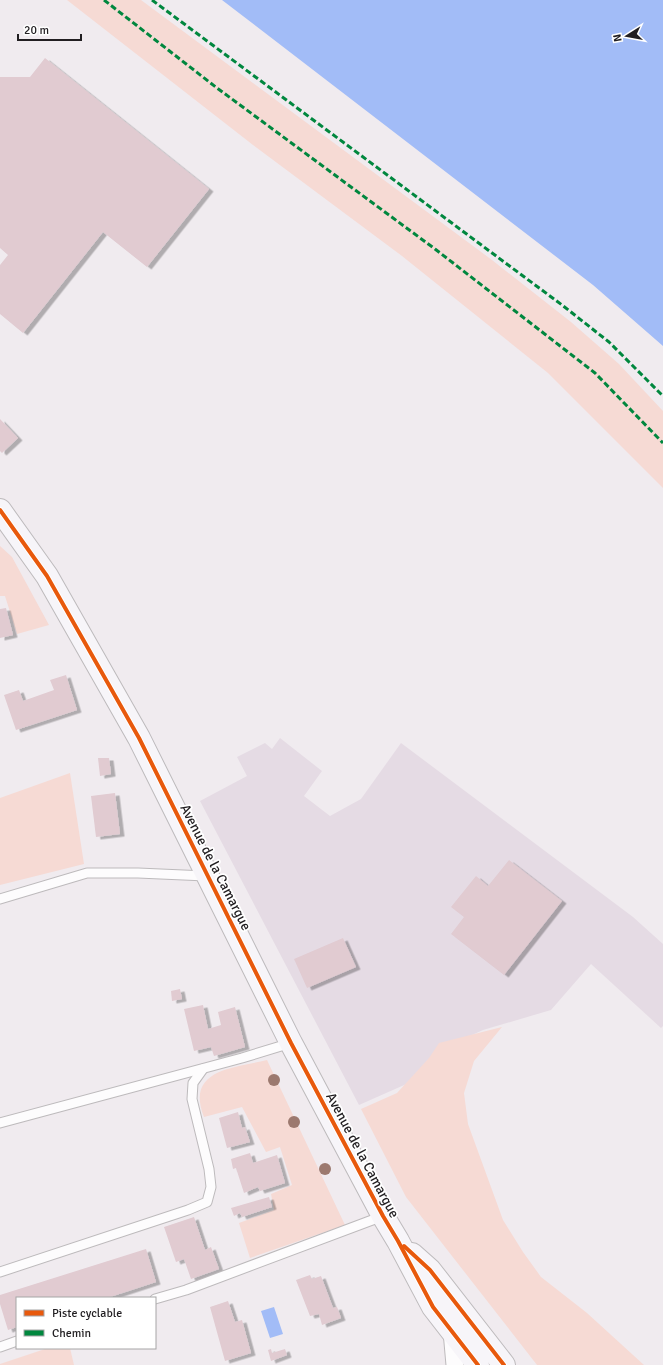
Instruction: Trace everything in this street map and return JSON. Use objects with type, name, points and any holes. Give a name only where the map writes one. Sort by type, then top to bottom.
[{"type":"main road","name":"Avenue de la Camargue","points":[[0,510],[47,576],[135,731],[291,1043],[383,1216],[398,1240],[434,1307],[478,1365]]},
{"type":"main road","name":"Avenue de la Camargue","points":[[398,1240],[430,1270],[504,1365]]},
{"type":"street","points":[[452,1331],[455,1365]]},
{"type":"lane","points":[[0,899],[87,873],[138,873],[208,876]]},
{"type":"lane","points":[[0,1123],[203,1069],[291,1043]]},
{"type":"lane","points":[[0,1272],[188,1210],[207,1202],[211,1187],[209,1169],[192,1099],[194,1083],[203,1069]]},
{"type":"lane","points":[[156,1300],[186,1290],[383,1216]]},
{"type":"lane","points":[[0,1347],[16,1342]]},
{"type":"shaded area","points":[[67,0],[141,0],[492,260],[571,322],[619,364],[663,411],[663,488],[548,373],[402,256],[253,145]]},
{"type":"shaded area","points":[[0,546],[12,557],[49,625],[17,634],[5,596],[0,596]]},
{"type":"shaded area","points":[[280,738],[322,771],[304,796],[330,816],[361,799],[401,743],[633,917],[663,944],[663,1026],[661,1028],[591,964],[551,1010],[483,1030],[433,1053],[420,1078],[359,1105],[200,801],[247,776],[237,757],[265,743],[272,749]]},
{"type":"shaded area","points":[[70,773],[84,864],[0,885],[0,798]]},
{"type":"shaded area","points":[[502,1027],[474,1061],[464,1093],[468,1124],[503,1220],[541,1277],[587,1313],[644,1365],[537,1365],[406,1197],[361,1109],[397,1093],[429,1058],[439,1043]]},
{"type":"shaded area","points":[[267,1060],[345,1225],[250,1258],[239,1223],[274,1210],[271,1194],[292,1185],[280,1147],[266,1152],[242,1107],[204,1117],[200,1101],[201,1089],[207,1080],[216,1074],[228,1069]]},
{"type":"shaded area","points":[[45,1349],[70,1349],[74,1365],[0,1365]]},
{"type":"water","points":[[222,0],[663,0],[663,346],[593,285]]},
{"type":"water","points":[[274,1307],[283,1334],[270,1338],[261,1311]]},
{"type":"building","points":[[45,58],[209,189],[147,267],[103,232],[23,333],[0,314],[0,265],[8,255],[0,248],[0,77],[30,77]]},
{"type":"building","points":[[0,419],[18,438],[2,453],[0,451]]},
{"type":"building","points":[[6,608],[13,635],[0,638],[0,609]]},
{"type":"building","points":[[66,675],[77,710],[16,730],[4,695],[19,690],[23,701],[54,690],[50,680]]},
{"type":"building","points":[[98,758],[109,758],[111,774],[100,776]]},
{"type":"building","points":[[115,793],[120,834],[96,837],[91,796]]},
{"type":"building","points":[[509,860],[562,901],[504,975],[451,934],[464,917],[451,907],[476,876],[488,886]]},
{"type":"building","points":[[343,938],[356,967],[307,988],[294,959]]},
{"type":"building","points":[[180,989],[182,999],[172,1001],[171,991]]},
{"type":"building","points":[[203,1005],[208,1029],[221,1025],[218,1012],[235,1007],[245,1047],[214,1056],[211,1047],[194,1051],[184,1009]]},
{"type":"building","points":[[238,1112],[242,1128],[245,1127],[250,1142],[227,1148],[219,1118]]},
{"type":"building","points":[[250,1153],[253,1163],[277,1155],[285,1183],[260,1191],[258,1187],[244,1193],[236,1168],[233,1169],[231,1159]]},
{"type":"building","points":[[269,1197],[272,1207],[242,1217],[240,1213],[234,1216],[231,1208]]},
{"type":"building","points":[[194,1217],[205,1250],[211,1247],[219,1269],[191,1279],[184,1259],[176,1262],[164,1227]]},
{"type":"building","points":[[146,1249],[156,1282],[110,1297],[16,1297],[16,1327],[8,1330],[0,1304],[0,1295]]},
{"type":"building","points":[[310,1275],[312,1279],[321,1276],[333,1308],[337,1307],[341,1318],[322,1325],[319,1314],[310,1316],[296,1280]]},
{"type":"building","points":[[228,1301],[235,1322],[242,1320],[251,1353],[225,1361],[210,1307]]},
{"type":"building","points":[[271,1349],[272,1353],[285,1349],[287,1355],[271,1361],[268,1350]]},
{"type":"marked path","points":[[104,0],[217,88],[435,249],[595,373],[663,443]]},
{"type":"marked path","points":[[152,0],[562,305],[609,342],[663,396]]},
{"type":"cycle path","points":[[0,510],[47,576],[139,738],[291,1043],[433,1307],[478,1365]]},
{"type":"cycle path","points":[[404,1246],[430,1270],[504,1365]]}]
